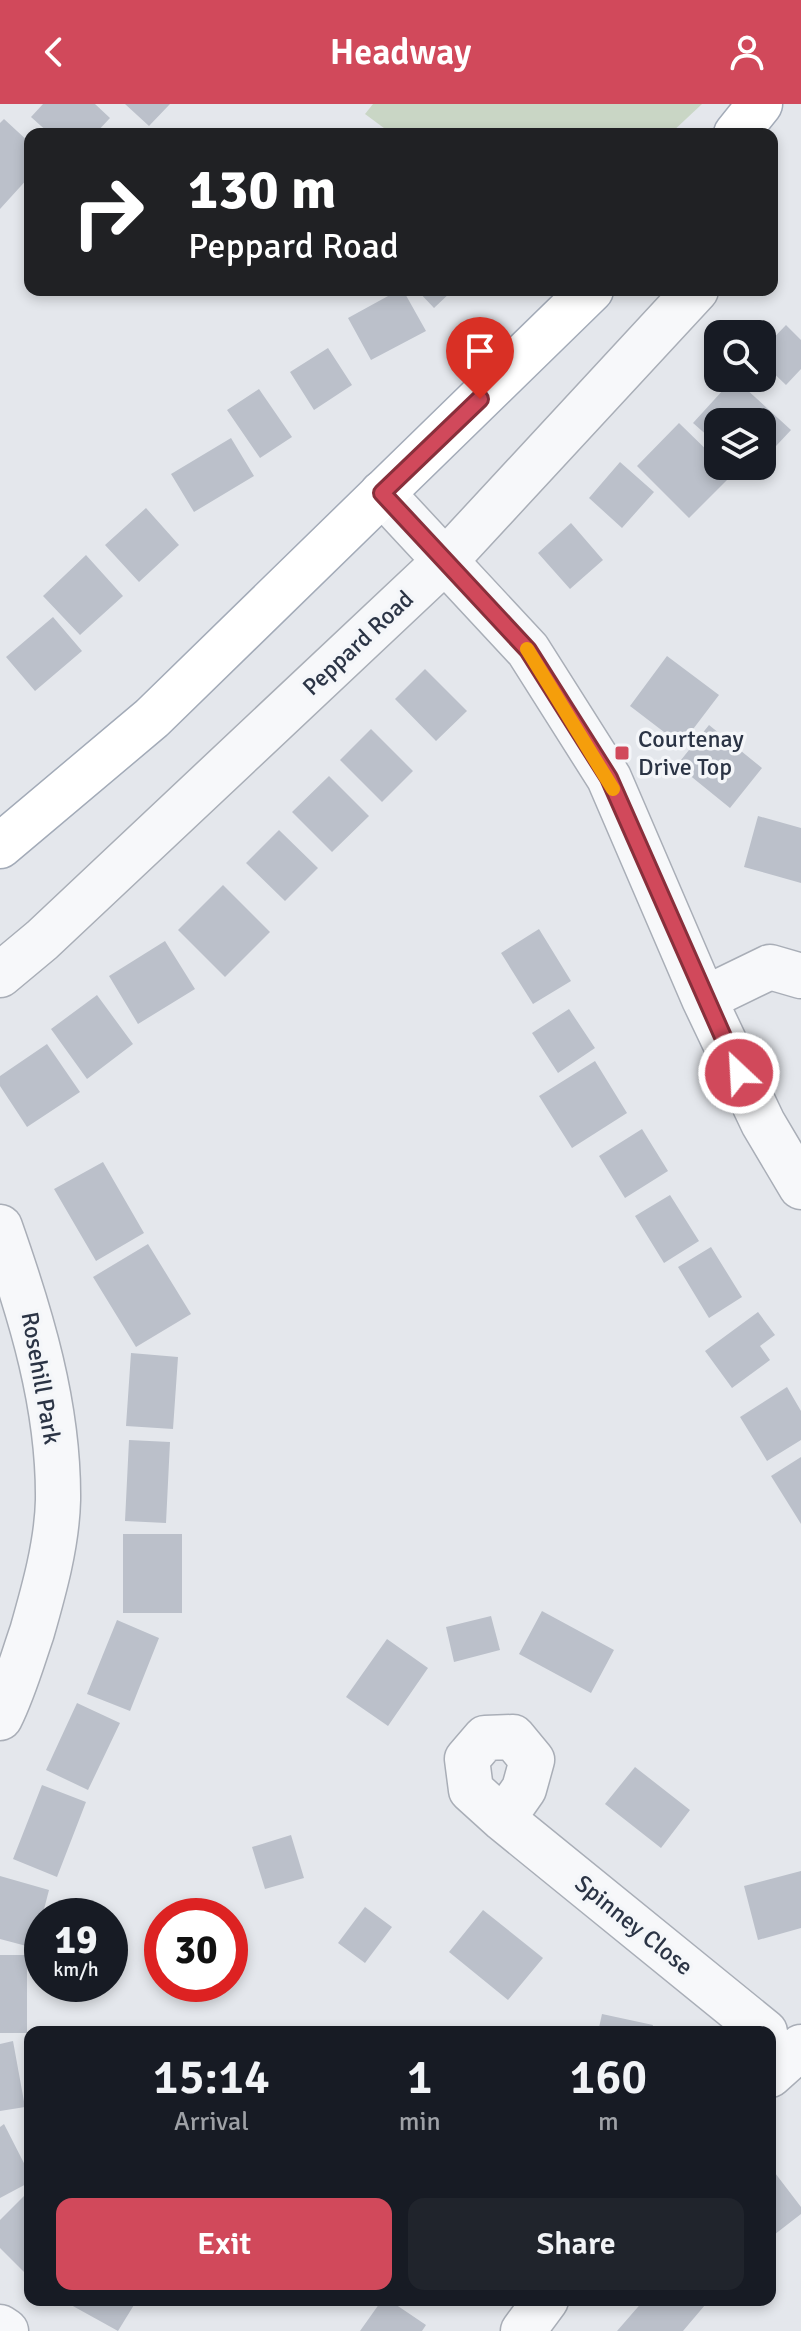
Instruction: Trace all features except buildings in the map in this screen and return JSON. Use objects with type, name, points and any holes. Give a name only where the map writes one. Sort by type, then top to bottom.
[{"type":"main road","points":[[741,128],[760,104]]},
{"type":"main road","points":[[0,846],[152,718],[585,296]]},
{"type":"street","name":"Peppard Road","points":[[0,975],[54,929],[446,560],[690,296]]},
{"type":"street","points":[[382,493],[528,650],[609,778],[704,999],[763,1123],[801,1187]]},
{"type":"street","points":[[704,999],[770,967],[801,976]]},
{"type":"street","name":"Rosehill Park","points":[[0,1227],[30,1310],[53,1417],[58,1502],[45,1588],[13,1691],[0,1718]]},
{"type":"street","name":"Spinney Close","points":[[503,1819],[752,2026]]},
{"type":"street","points":[[523,2331],[542,2306]]},
{"type":"street","points":[[0,2327],[6,2331]]},
{"type":"green space","points":[[373,104],[702,104],[676,128],[384,128],[365,114]]},
{"type":"slow traffic","points":[[527,649],[613,789]]},
{"type":"place","name":"Courtenay Drive Top","points":[[622,753]]},
{"type":"route","points":[[480,399],[382,493],[528,650],[609,778],[739,1073]]}]
